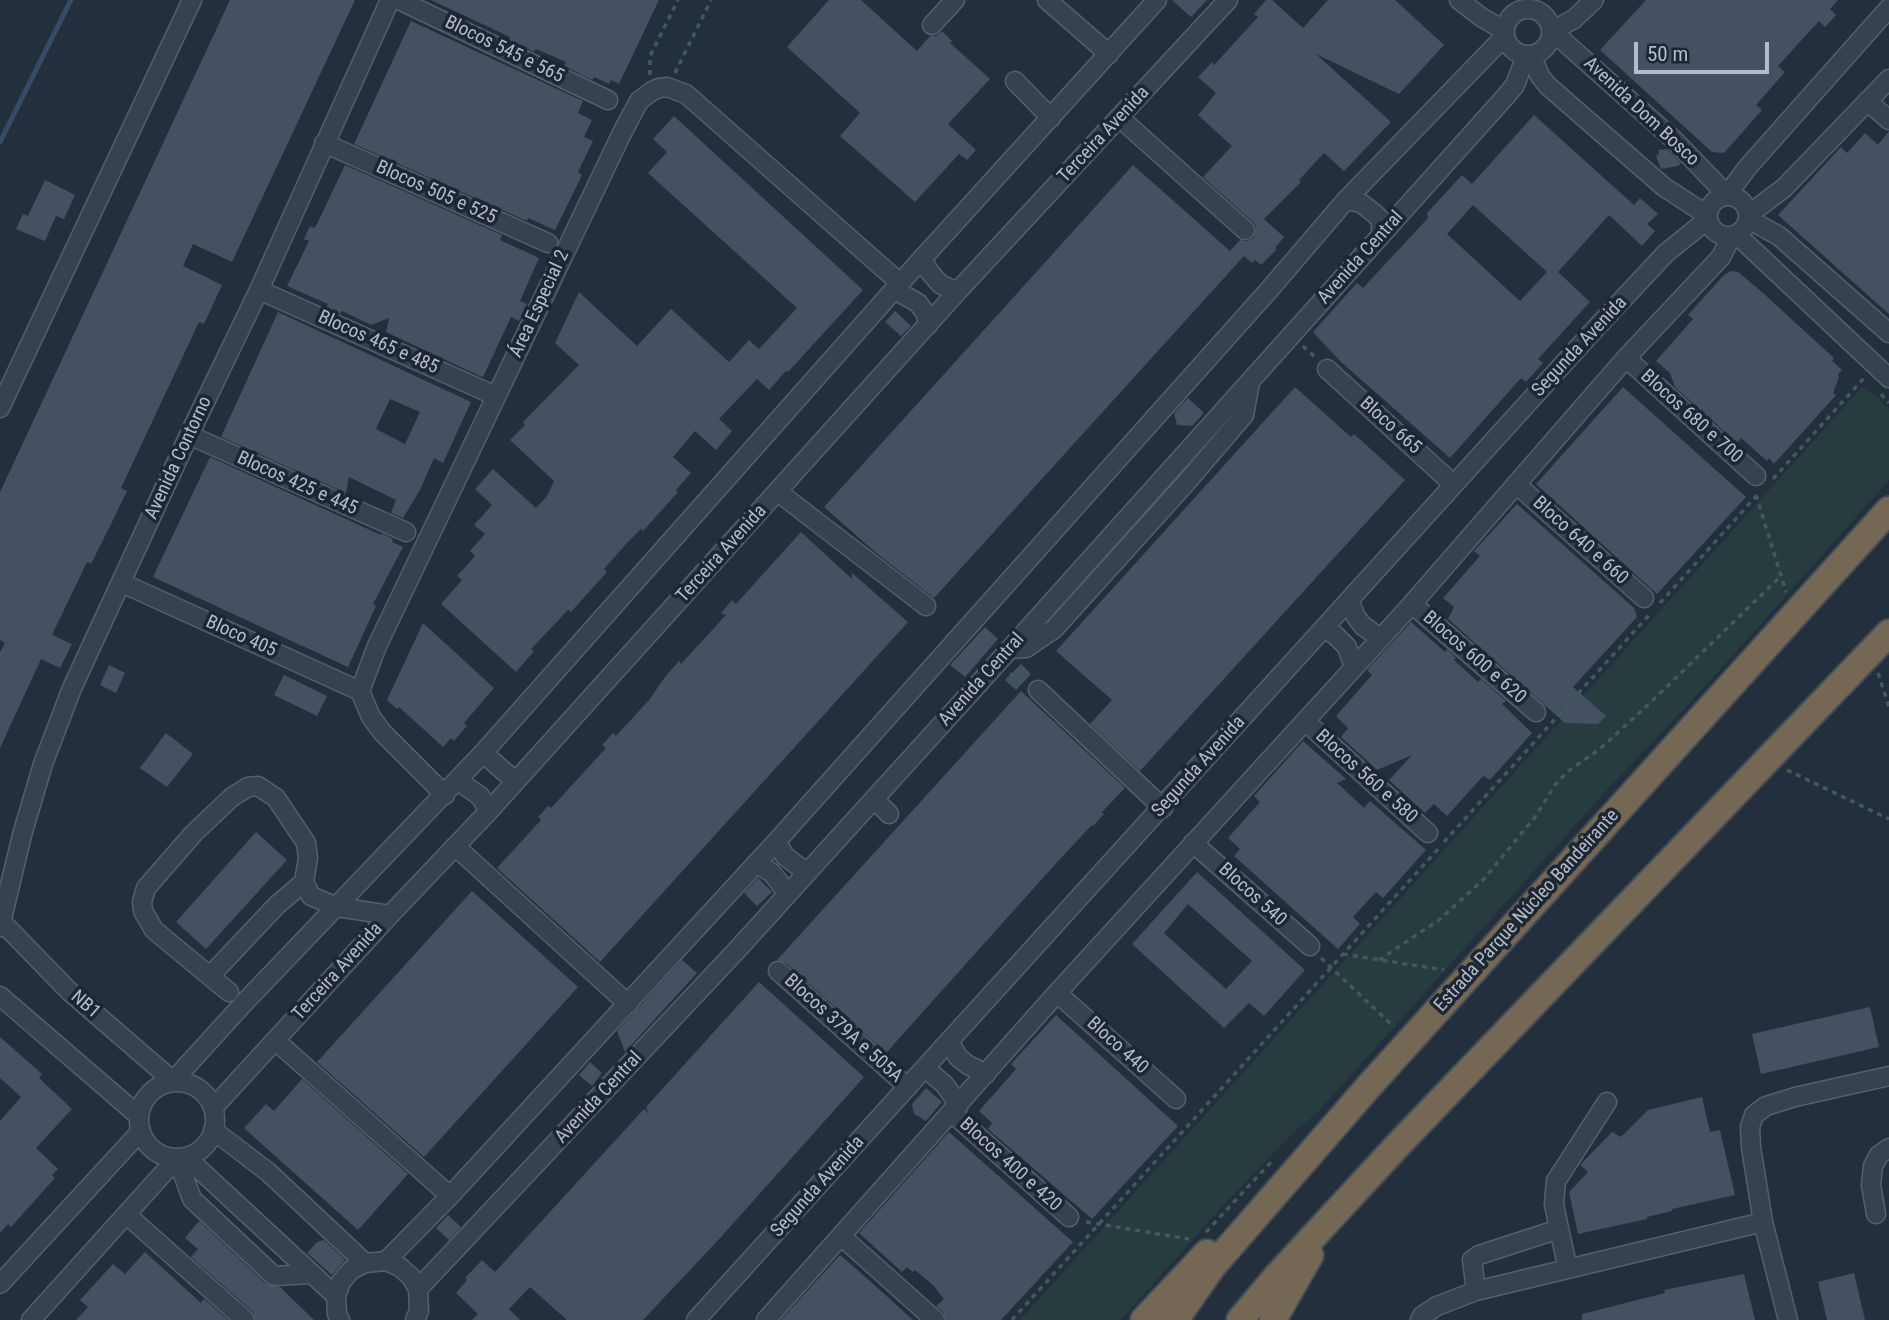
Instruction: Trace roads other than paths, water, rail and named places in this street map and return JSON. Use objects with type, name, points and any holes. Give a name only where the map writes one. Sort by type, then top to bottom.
[{"type":"highway","name":"Estrada Parque Núcleo Bandeirante","points":[[1175,1320],[1212,1268],[1332,1128],[1889,510]]},
{"type":"highway","points":[[1240,1320],[1333,1215],[1889,633]]},
{"type":"highway","points":[[1144,1320],[1184,1276],[1332,1128]]},
{"type":"highway","points":[[1273,1320],[1333,1215]]},
{"type":"street","points":[[2,404],[192,0]]},
{"type":"street","name":"Avenida Contorno","points":[[1,924],[22,835],[43,764],[72,688],[188,435],[259,290],[390,0]]},
{"type":"street","name":"Blocos 545 e 565","points":[[399,0],[608,100]]},
{"type":"street","points":[[932,25],[955,0]]},
{"type":"street","points":[[1047,0],[1109,54]]},
{"type":"street","points":[[0,1284],[140,1123],[147,1096],[154,1089],[173,1081],[243,1004],[458,781],[898,286],[1157,0]]},
{"type":"street","name":"Terceira Avenida","points":[[214,1107],[489,811],[957,292],[1228,0]]},
{"type":"street","points":[[1459,0],[1505,33]]},
{"type":"street","points":[[1552,31],[1574,19],[1594,0]]},
{"type":"street","points":[[1528,3],[1548,20],[1552,31],[1550,42],[1545,49],[1529,55],[1516,52],[1509,45],[1505,33],[1507,22],[1528,3]]},
{"type":"street","points":[[1889,8],[1747,168],[1727,195],[1714,200],[1707,217],[1715,233],[1734,236],[1889,378]]},
{"type":"street","name":"Avenida Dom Bosco","points":[[1552,31],[1673,139],[1727,195]]},
{"type":"street","points":[[386,1261],[450,1196],[776,842],[1269,290],[1346,200],[1505,33]]},
{"type":"street","name":"Avenida Dom Bosco","points":[[1529,55],[1548,86],[1664,187],[1707,217]]},
{"type":"street","name":"Avenida Central","points":[[418,1289],[788,894],[995,666],[1506,96],[1515,85],[1529,55]]},
{"type":"street","points":[[1748,217],[1784,188],[1889,79]]},
{"type":"street","points":[[1015,80],[1051,118]]},
{"type":"street","name":"Área Especial 2","points":[[360,691],[377,646],[639,102],[659,89],[686,94],[898,286]]},
{"type":"street","points":[[1867,102],[1889,120]]},
{"type":"street","points":[[1120,118],[1245,230]]},
{"type":"street","name":"Blocos 505 e 525","points":[[324,143],[548,243]]},
{"type":"street","points":[[766,1320],[1057,993],[1412,604],[1626,358],[1721,257],[1734,236],[1746,226],[1748,217],[1745,205],[1738,198],[1727,195]]},
{"type":"street","points":[[1346,200],[1361,203],[1375,214],[1381,220],[1381,235]]},
{"type":"street","name":"Segunda Avenida","points":[[696,1320],[1453,484],[1666,253],[1707,217]]},
{"type":"street","points":[[1748,217],[1779,236],[1889,333]]},
{"type":"street","points":[[923,259],[940,284],[957,292]]},
{"type":"street","points":[[898,286],[918,303],[926,314],[928,325]]},
{"type":"street","name":"Blocos 465 e 485","points":[[259,290],[496,396]]},
{"type":"street","points":[[1853,345],[1863,337],[1875,320]]},
{"type":"street","name":"Blocos 680 e 700","points":[[1626,358],[1756,476]]},
{"type":"street","name":"Bloco 665","points":[[1327,369],[1453,484]]},
{"type":"street","name":"Blocos 425 e 445","points":[[188,435],[406,532]]},
{"type":"street","name":"Bloco 640 e 660","points":[[1516,484],[1644,598]]},
{"type":"street","points":[[778,492],[926,606]]},
{"type":"street","name":"Bloco 405","points":[[122,583],[360,691]]},
{"type":"street","points":[[1349,600],[1363,626],[1376,635],[1383,635]]},
{"type":"street","name":"Blocos 600 e 620","points":[[1412,604],[1536,712]]},
{"type":"street","points":[[1324,629],[1347,647],[1354,667]]},
{"type":"street","points":[[1038,690],[1163,807]]},
{"type":"street","points":[[360,691],[371,717],[383,733],[445,795]]},
{"type":"street","name":"Blocos 560 e 580","points":[[1305,721],[1428,833]]},
{"type":"street","points":[[483,753],[515,781]]},
{"type":"street","points":[[458,781],[480,796],[489,811]]},
{"type":"street","points":[[210,976],[277,905],[304,882],[309,858],[306,843],[276,798],[257,786],[248,787],[232,797],[202,825],[146,888],[142,902],[143,911],[154,930],[229,992]]},
{"type":"street","points":[[874,799],[889,814]]},
{"type":"street","points":[[776,842],[785,856],[802,869],[809,869]]},
{"type":"street","name":"Blocos 540","points":[[1194,843],[1310,946]]},
{"type":"street","points":[[455,846],[628,1004]]},
{"type":"street","points":[[756,863],[772,873],[788,894]]},
{"type":"street","points":[[304,882],[311,896],[337,907],[390,915]]},
{"type":"street","name":"NB1","points":[[1,924],[69,991],[173,1081]]},
{"type":"street","name":"Blocos 379A e 505A","points":[[778,971],[908,1087]]},
{"type":"street","name":"Bloco 440","points":[[1057,993],[1176,1099]]},
{"type":"street","points":[[0,996],[140,1123],[146,1142],[155,1151],[165,1156],[182,1158],[198,1153],[207,1144],[216,1120],[214,1107],[205,1092],[191,1083],[173,1081]]},
{"type":"street","points":[[276,1041],[450,1196]]},
{"type":"street","points":[[949,1041],[958,1056],[968,1065],[986,1074]]},
{"type":"street","name":"Blocos 400 e 420","points":[[925,1069],[945,1085],[955,1109],[1069,1217]]},
{"type":"street","points":[[1787,1320],[1763,1222],[1751,1147],[1750,1127],[1754,1115],[1766,1107],[1795,1097],[1888,1080]]},
{"type":"street","points":[[1568,1269],[1554,1204],[1556,1181],[1607,1102]]},
{"type":"street","points":[[214,1130],[268,1172],[365,1263]]},
{"type":"street","points":[[1876,1214],[1871,1185],[1873,1166],[1879,1155],[1889,1148]]},
{"type":"street","points":[[31,1320],[182,1158]]},
{"type":"street","points":[[182,1158],[312,1274],[336,1312]]},
{"type":"street","points":[[182,1158],[192,1199],[274,1276],[312,1274]]},
{"type":"street","points":[[127,1214],[245,1320]]},
{"type":"street","points":[[1420,1320],[1437,1306],[1476,1291],[1763,1222]]},
{"type":"street","points":[[1476,1291],[1472,1260],[1479,1255],[1559,1230]]},
{"type":"street","points":[[841,1236],[934,1320]]},
{"type":"street","points":[[336,1312],[341,1282],[351,1270],[365,1263],[386,1261],[411,1276],[418,1289],[421,1317]]},
{"type":"waterway","points":[[0,142],[71,0]]}]
